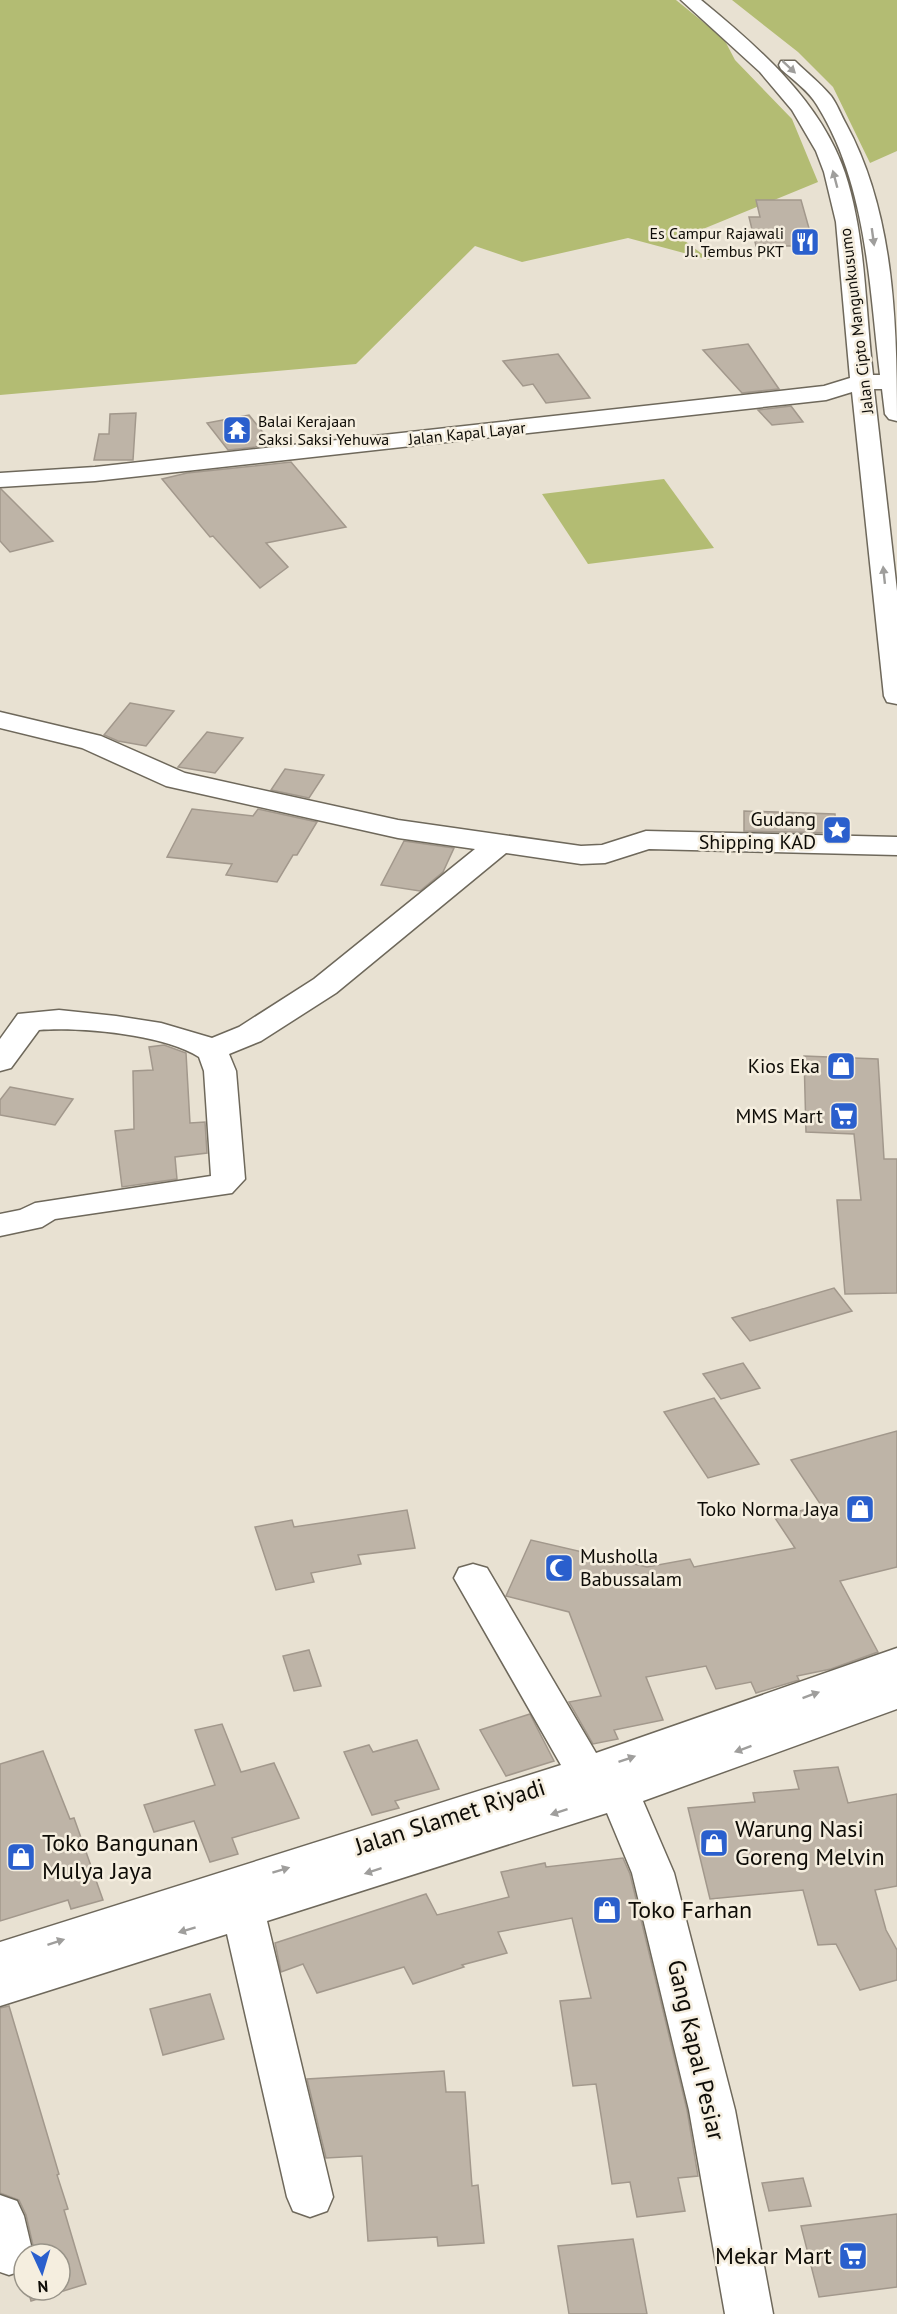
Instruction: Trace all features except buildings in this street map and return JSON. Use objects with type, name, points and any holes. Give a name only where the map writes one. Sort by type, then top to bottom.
[{"type":"street","name":"Jalan Cipto Mangunkusumo","points":[[690,0],[737,38],[767,67],[798,103],[826,152],[835,176],[849,255],[897,696]]},
{"type":"street","name":"Jalan Cipto Mangunkusumo","points":[[714,0],[824,100],[848,145],[860,176],[870,216],[896,394]]},
{"type":"street","name":"Jalan Kapal Layar","points":[[0,480],[95,474],[863,389],[896,394]]},
{"type":"street","points":[[0,720],[91,742],[176,780],[398,829],[592,856],[646,840],[897,846]]},
{"type":"street","points":[[210,1050],[250,1034],[325,986],[500,843]]},
{"type":"street","points":[[0,1061],[29,1021],[44,1019],[60,1018],[158,1032],[196,1041],[210,1050],[217,1059],[220,1071],[228,1179],[225,1184],[209,1188],[47,1210],[15,1223],[0,1225]]},
{"type":"street","name":"Gang Kapal Pesiar","points":[[473,1578],[603,1783],[653,1873],[706,2087],[749,2314]]},
{"type":"street","name":"Jalan Slamet Riyadi","points":[[603,1783],[897,1663]]},
{"type":"street","name":"Jalan Slamet Riyadi","points":[[0,1960],[236,1899],[897,1693]]},
{"type":"street","points":[[236,1899],[310,2198]]},
{"type":"street","name":"Jalan Slamet Riyadi","points":[[0,1988],[236,1899]]},
{"type":"green space","points":[[0,0],[676,0],[724,39],[735,60],[792,119],[818,182],[681,238],[710,260],[628,238],[522,262],[475,246],[356,364],[0,395]]},
{"type":"green space","points":[[732,0],[897,0],[897,151],[870,163],[833,87],[798,52]]},
{"type":"green space","points":[[664,479],[714,548],[588,564],[542,494]]},
{"type":"place","name":"Es Campur Rajawali Jl. Tembus PKT","points":[[805,242]]},
{"type":"place","name":"Balai Kerajaan Saksi Saksi Yehuwa","points":[[237,430]]},
{"type":"place","name":"Gudang Shipping KAD","points":[[837,830]]},
{"type":"place","name":"Kios Eka","points":[[841,1066]]},
{"type":"place","name":"MMS Mart","points":[[844,1116]]},
{"type":"place","name":"Toko Norma Jaya","points":[[860,1509]]},
{"type":"place","name":"Musholla Babussalam","points":[[559,1568]]},
{"type":"place","name":"Warung Nasi Goreng Melvin","points":[[714,1843]]},
{"type":"place","name":"Toko Bangunan Mulya Jaya","points":[[21,1857]]},
{"type":"place","name":"Toko Farhan","points":[[607,1910]]},
{"type":"place","name":"Mekar Mart","points":[[853,2256]]}]
